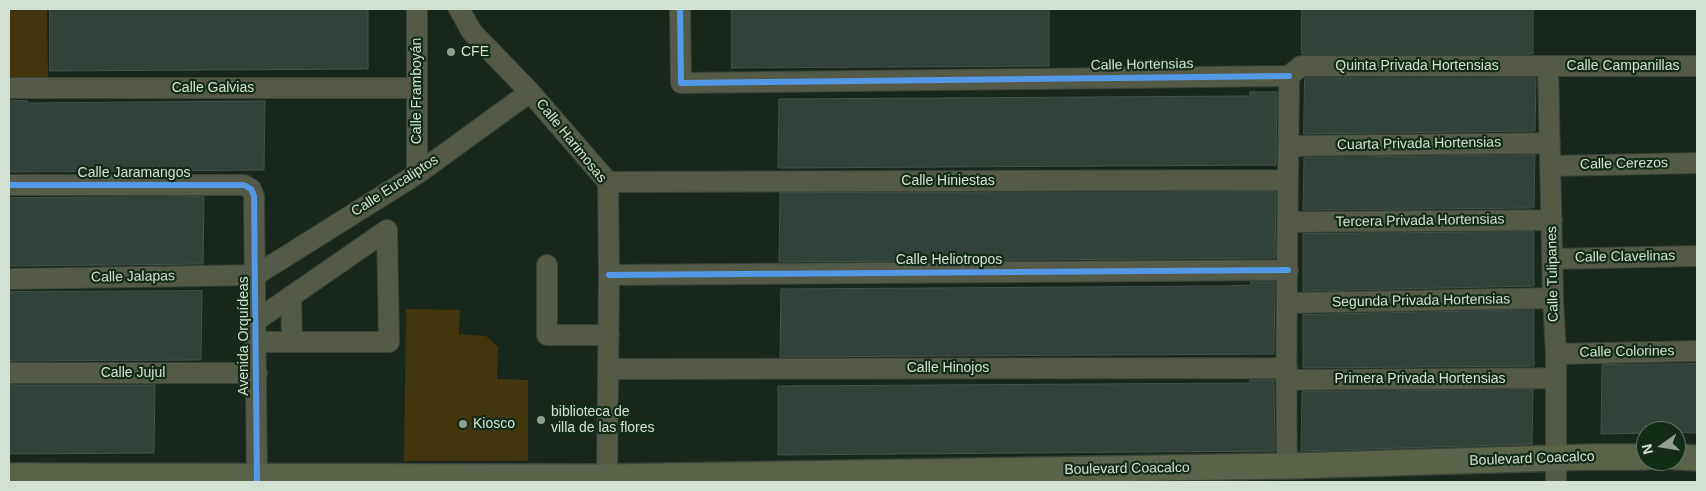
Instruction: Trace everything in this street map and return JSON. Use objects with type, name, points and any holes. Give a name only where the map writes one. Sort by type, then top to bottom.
[{"type":"main road","name":"Boulevard Coacalco","points":[[9,476],[607,480],[1636,457]]},
{"type":"street","name":"Calle Framboyán","points":[[417,9],[417,174]]},
{"type":"street","name":"Calle Harimosas","points":[[459,9],[472,32],[530,92],[608,182],[610,275],[607,480]]},
{"type":"street","name":"Calle Hortensias","points":[[680,9],[681,83],[1289,76]]},
{"type":"street","name":"Quinta Privada Hortensias","points":[[1289,76],[1301,66],[1548,66]]},
{"type":"street","name":"Calle Campanillas","points":[[1548,66],[1697,66]]},
{"type":"street","name":"Calle Tulipanes","points":[[1548,66],[1556,354],[1556,482]]},
{"type":"street","points":[[1287,466],[1289,76]]},
{"type":"street","name":"Calle Galvias","points":[[9,88],[417,88]]},
{"type":"street","name":"Calle Eucaliptos","points":[[256,275],[417,174],[530,92]]},
{"type":"street","name":"Cuarta Privada Hortensias","points":[[1289,146],[1550,143]]},
{"type":"street","name":"Calle Cerezos","points":[[1550,166],[1697,163]]},
{"type":"street","name":"Calle Hiniestas","points":[[608,182],[1288,180]]},
{"type":"street","name":"Calle Jaramangos","points":[[9,186],[244,185],[251,188],[254,196]]},
{"type":"street","name":"Avenida Orquídeas","points":[[254,196],[257,320],[257,479]]},
{"type":"street","name":"Tercera Privada Hortensias","points":[[1288,222],[1552,220]]},
{"type":"street","points":[[257,320],[387,230],[389,342],[257,342]]},
{"type":"street","name":"Calle Clavelinas","points":[[1552,258],[1697,256]]},
{"type":"street","points":[[547,265],[548,335],[609,335]]},
{"type":"street","name":"Calle Heliotropos","points":[[610,275],[1288,270]]},
{"type":"street","name":"Calle Jalapas","points":[[9,279],[256,275]]},
{"type":"street","points":[[291,296],[292,342]]},
{"type":"street","name":"Segunda Privada Hortensias","points":[[1288,303],[1553,298]]},
{"type":"street","name":"Calle Colorines","points":[[1556,354],[1697,351]]},
{"type":"street","name":"Calle Hinojos","points":[[609,369],[1286,374]]},
{"type":"street","name":"Calle Jujul","points":[[9,374],[257,373]]},
{"type":"street","name":"Primera Privada Hortensias","points":[[1286,374],[1555,378]]},
{"type":"shaded area","points":[[9,9],[47,9],[48,77],[9,77]]},
{"type":"shaded area","points":[[406,309],[460,310],[459,334],[486,336],[498,347],[497,379],[528,380],[528,461],[404,461]]},
{"type":"building","points":[[50,9],[368,9],[368,69],[50,71]]},
{"type":"building","points":[[732,9],[1049,9],[1049,66],[732,68]]},
{"type":"building","points":[[1302,9],[1533,9],[1533,54],[1302,54]]},
{"type":"building","points":[[1305,78],[1536,78],[1535,131],[1304,134]]},
{"type":"building","points":[[1250,92],[1277,92],[1276,165],[778,168],[779,99],[1250,96]]},
{"type":"building","points":[[9,100],[28,101],[27,103],[265,101],[264,170],[9,172]]},
{"type":"building","points":[[1535,155],[1534,208],[1303,210],[1304,158]]},
{"type":"building","points":[[1276,192],[1275,258],[779,262],[780,193]]},
{"type":"building","points":[[204,197],[203,264],[9,266],[9,198]]},
{"type":"building","points":[[1534,232],[1534,286],[1303,291],[1303,234]]},
{"type":"building","points":[[1251,282],[1275,282],[1274,354],[780,357],[781,289],[1227,286],[1251,285]]},
{"type":"building","points":[[202,291],[201,360],[9,361],[9,292]]},
{"type":"building","points":[[1534,310],[1534,366],[1303,368],[1303,315]]},
{"type":"building","points":[[1697,364],[1697,433],[1686,433],[1686,421],[1636,421],[1636,433],[1601,434],[1602,365]]},
{"type":"building","points":[[1250,380],[1274,380],[1275,451],[778,455],[778,386],[1250,383]]},
{"type":"building","points":[[9,385],[155,385],[154,453],[9,454]]},
{"type":"building","points":[[1533,390],[1532,444],[1301,451],[1302,392]]},
{"type":"cycle path","points":[[680,9],[681,83],[1289,76]]},
{"type":"cycle path","points":[[9,185],[244,185],[251,189],[254,196],[257,482]]},
{"type":"cycle path","points":[[609,275],[1288,270]]},
{"type":"place","name":"CFE","points":[[451,52]]},
{"type":"place","name":"biblioteca de villa de las flores","points":[[541,420]]},
{"type":"place","name":"Kiosco","points":[[463,424]]}]
